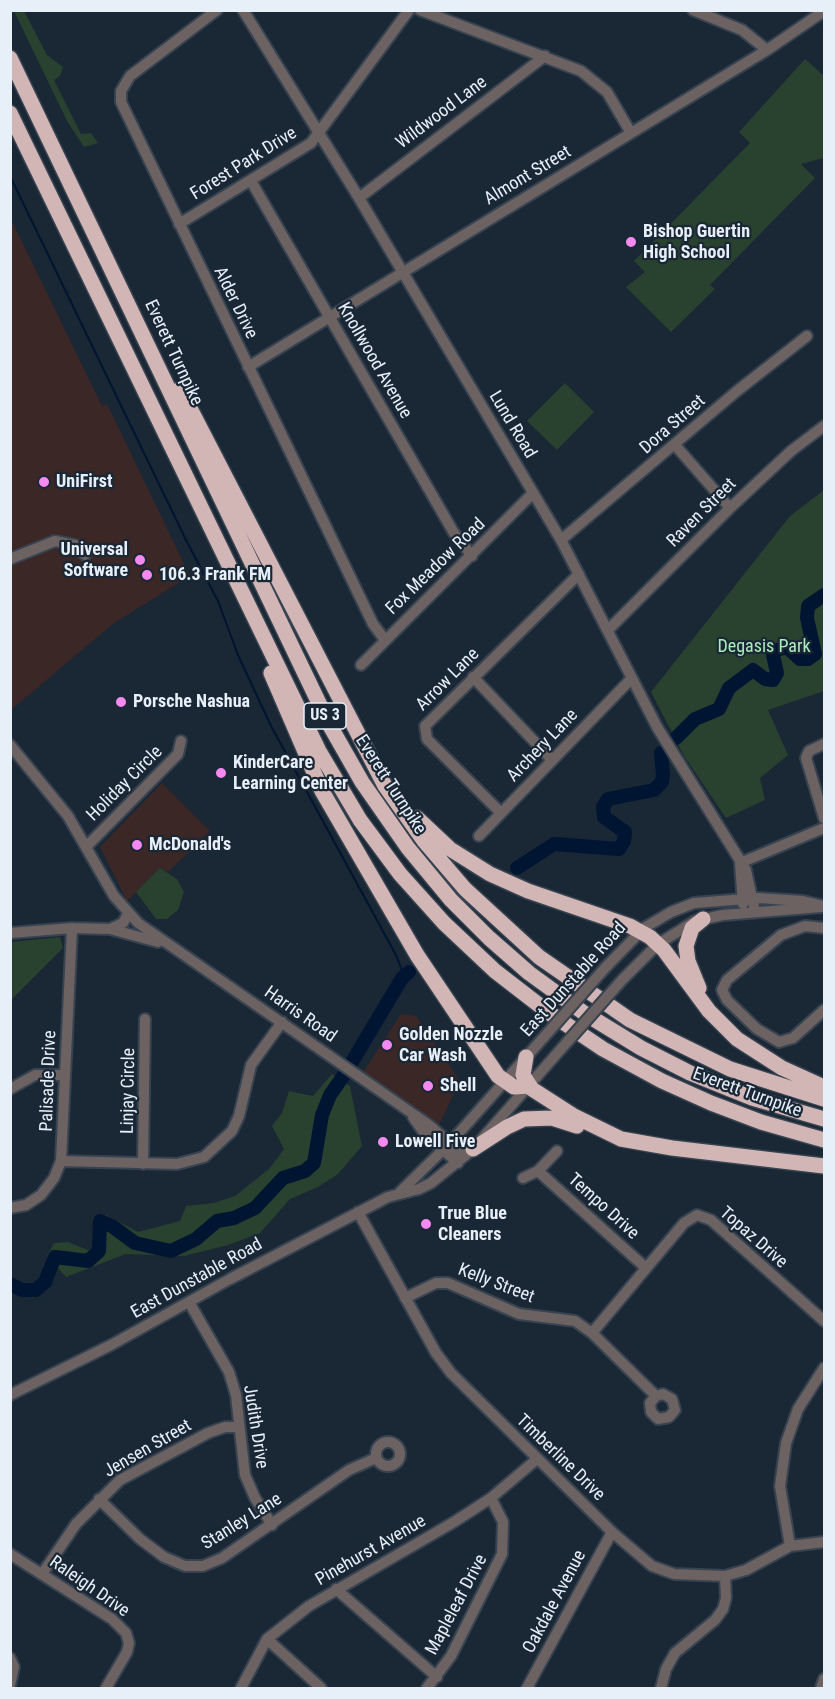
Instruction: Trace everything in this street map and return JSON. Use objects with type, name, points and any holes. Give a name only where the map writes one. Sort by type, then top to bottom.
[{"type":"highway","name":"Everett Turnpike","points":[[10,58],[332,730],[369,793],[408,848],[451,900],[499,947],[550,989],[601,1024],[647,1052],[715,1084],[765,1102],[825,1119]]},
{"type":"highway","name":"Everett Turnpike","points":[[10,113],[307,727],[346,797],[400,874],[463,942],[537,1004],[591,1041],[638,1069],[729,1111],[825,1140]]},
{"type":"highway","points":[[39,117],[359,738],[391,795],[435,854],[480,905],[539,957],[609,1007],[686,1050],[751,1077],[825,1100]]},
{"type":"highway","points":[[231,570],[283,705],[322,791],[417,955],[496,1073],[504,1081],[516,1087],[529,1086]]},
{"type":"highway","points":[[359,738],[411,812],[461,857],[513,885],[640,931],[658,944],[705,1006],[736,1039],[782,1068],[825,1087]]},
{"type":"highway","points":[[702,919],[688,936],[687,957],[703,996],[736,1039]]},
{"type":"highway","points":[[526,1057],[522,1072],[529,1086],[568,1113],[621,1139]]},
{"type":"highway","points":[[465,1156],[513,1123],[537,1117],[557,1119],[598,1135],[672,1148],[825,1166]]},
{"type":"street","name":"Alder Drive","points":[[217,10],[136,70],[124,83],[121,102],[126,117],[373,624],[385,640]]},
{"type":"street","name":"Lund Road","points":[[243,10],[359,198],[561,540],[666,742],[740,863],[750,912]]},
{"type":"street","name":"Forest Park Drive","points":[[178,224],[310,143],[408,10]]},
{"type":"street","points":[[420,10],[581,70],[599,83],[631,133]]},
{"type":"street","points":[[693,10],[742,30],[767,50]]},
{"type":"street","name":"Almont Street","points":[[248,368],[402,271],[767,50],[825,11]]},
{"type":"street","name":"Wildwood Lane","points":[[359,198],[545,56]]},
{"type":"street","name":"Knollwood Avenue","points":[[250,181],[454,533],[472,556]]},
{"type":"street","name":"Dora Street","points":[[561,540],[675,446],[737,391],[807,336]]},
{"type":"street","name":"Raven Street","points":[[608,630],[730,508],[791,451],[825,426]]},
{"type":"street","points":[[675,446],[730,508]]},
{"type":"street","name":"Fox Meadow Road","points":[[361,665],[533,493]]},
{"type":"street","points":[[10,559],[55,541],[75,545],[85,555]]},
{"type":"street","name":"Arrow Lane","points":[[501,813],[425,734],[428,720],[579,574]]},
{"type":"street","points":[[473,677],[552,760]]},
{"type":"street","name":"Archery Lane","points":[[479,836],[632,678]]},
{"type":"street","name":"Holiday Circle","points":[[87,846],[177,754],[181,741]]},
{"type":"street","points":[[825,744],[807,753],[807,763],[825,818]]},
{"type":"street","points":[[10,745],[68,816],[114,896],[128,914]]},
{"type":"street","points":[[740,863],[825,828]]},
{"type":"street","name":"East Dunstable Road","points":[[400,1192],[447,1146],[640,931],[665,915],[688,905],[747,899],[803,901],[825,906]]},
{"type":"street","name":"East Dunstable Road","points":[[10,1395],[358,1212],[400,1192],[423,1187],[465,1156],[622,980],[658,944],[680,928],[702,919],[750,912],[825,906]]},
{"type":"street","name":"Harris Road","points":[[105,928],[128,914],[165,943],[282,1022],[413,1116],[421,1130],[465,1156]]},
{"type":"street","points":[[825,928],[801,927],[775,940],[727,980],[722,988],[727,1000],[757,1029],[768,1038],[779,1042],[793,1038],[825,1010]]},
{"type":"street","name":"Palisade Drive","points":[[10,1208],[26,1204],[41,1195],[54,1178],[61,1161],[72,928]]},
{"type":"street","name":"Harris Road","points":[[10,933],[105,928],[165,943]]},
{"type":"street","name":"Linjay Circle","points":[[143,1164],[145,1019]]},
{"type":"street","points":[[61,1161],[143,1164],[191,1162],[204,1157],[221,1144],[236,1123],[251,1065],[282,1022]]},
{"type":"street","points":[[10,1089],[34,1075],[65,1075]]},
{"type":"street","points":[[523,1178],[538,1171],[557,1151]]},
{"type":"street","name":"Tempo Drive","points":[[538,1171],[646,1268]]},
{"type":"street","name":"Timberline Drive","points":[[358,1212],[445,1367],[612,1532],[658,1570],[674,1574],[725,1576],[746,1570],[790,1546],[825,1542]]},
{"type":"street","name":"Topaz Drive","points":[[592,1333],[684,1222],[696,1215],[706,1217],[825,1321]]},
{"type":"street","name":"Kelly Street","points":[[405,1298],[436,1283],[448,1282],[519,1314],[565,1318],[592,1333],[656,1396]]},
{"type":"street","name":"Judith Drive","points":[[189,1302],[229,1372],[236,1395],[238,1427],[247,1481],[272,1525]]},
{"type":"street","points":[[790,1546],[780,1486],[786,1443],[798,1409],[825,1368]]},
{"type":"street","name":"Jensen Street","points":[[42,1574],[76,1524],[120,1480],[217,1429],[238,1427]]},
{"type":"street","name":"Stanley Lane","points":[[99,1499],[152,1549],[185,1566],[194,1567],[213,1563],[272,1525],[349,1470],[376,1458]]},
{"type":"street","name":"Pinehurst Avenue","points":[[241,1689],[267,1639],[309,1606],[492,1498],[537,1459]]},
{"type":"street","name":"Mapleleaf Drive","points":[[427,1689],[451,1656],[502,1554],[503,1522],[492,1498]]},
{"type":"street","name":"Oakdale Avenue","points":[[527,1689],[612,1532]]},
{"type":"street","name":"Raleigh Drive","points":[[10,1554],[112,1619],[126,1633],[129,1643],[127,1652],[106,1689]]},
{"type":"street","points":[[661,1689],[666,1669],[675,1653],[715,1620],[723,1609],[726,1598],[725,1576]]},
{"type":"street","points":[[336,1589],[437,1677]]},
{"type":"street","points":[[267,1639],[321,1689]]},
{"type":"street","points":[[10,1658],[14,1667],[10,1685]]},
{"type":"street","points":[[821,1689],[825,1679]]},
{"type":"shaded area","points":[[10,217],[102,406],[107,404],[190,576],[114,623],[11,710]]},
{"type":"shaded area","points":[[162,783],[210,831],[168,872],[160,868],[127,901],[100,847]]},
{"type":"shaded area","points":[[401,1014],[416,1016],[460,1081],[438,1127],[362,1074]]},
{"type":"green space","points":[[14,11],[24,11],[47,55],[63,67],[60,76],[54,80],[81,134],[91,133],[98,143],[84,147],[67,121]]},
{"type":"green space","points":[[805,59],[824,76],[824,158],[801,164],[815,178],[710,285],[715,289],[671,332],[626,287],[645,272],[634,261],[750,143],[739,132]]},
{"type":"green space","points":[[565,383],[594,412],[557,450],[527,421]]},
{"type":"green space","name":"Degasis Park","points":[[824,490],[824,691],[768,710],[788,755],[760,778],[765,800],[726,818],[684,756],[651,692],[790,516]]},
{"type":"green space","points":[[160,868],[177,879],[184,892],[178,910],[167,919],[156,919],[136,892]]},
{"type":"green space","points":[[60,937],[63,948],[11,1000],[11,942]]},
{"type":"green space","points":[[332,1074],[350,1086],[362,1146],[338,1174],[318,1187],[290,1199],[260,1233],[228,1245],[184,1256],[126,1254],[66,1277],[47,1256],[54,1243],[68,1242],[88,1250],[95,1248],[93,1218],[106,1215],[138,1232],[180,1221],[186,1206],[214,1203],[235,1196],[270,1168],[284,1149],[272,1126],[282,1113],[289,1091],[313,1096]]},
{"type":"waterway","points":[[10,176],[187,542],[218,601],[238,655],[271,726],[396,955],[404,976]]},
{"type":"waterway","points":[[676,738],[695,719],[719,709],[729,688],[753,670],[765,679],[773,680],[777,673],[773,655],[776,650],[787,647],[800,659],[808,659],[815,654],[807,618],[808,606],[824,595]]},
{"type":"waterway","points":[[517,868],[554,844],[619,849],[624,841],[625,832],[604,817],[603,807],[608,799],[654,790],[662,782],[661,753]]},
{"type":"waterway","points":[[352,1062],[402,978],[409,972]]},
{"type":"waterway","points":[[10,1284],[22,1290],[36,1290],[45,1282],[55,1257],[88,1261],[99,1251],[100,1221],[112,1226],[135,1243],[171,1251],[196,1239],[217,1221],[234,1218],[255,1208],[283,1178],[305,1171],[314,1163],[322,1115],[330,1095],[344,1075]]},
{"type":"place","name":"Bishop Guertin High School","points":[[631,242]]},
{"type":"place","name":"UniFirst","points":[[44,482]]},
{"type":"place","name":"Universal Software","points":[[140,560]]},
{"type":"place","name":"106.3 Frank FM","points":[[147,575]]},
{"type":"place","name":"Porsche Nashua","points":[[121,702]]},
{"type":"place","name":"KinderCare Learning Center","points":[[221,773]]},
{"type":"place","name":"McDonald's","points":[[137,845]]},
{"type":"place","name":"Golden Nozzle Car Wash","points":[[387,1045]]},
{"type":"place","name":"Shell","points":[[428,1086]]},
{"type":"place","name":"Lowell Five","points":[[383,1142]]},
{"type":"place","name":"True Blue Cleaners","points":[[426,1224]]}]
